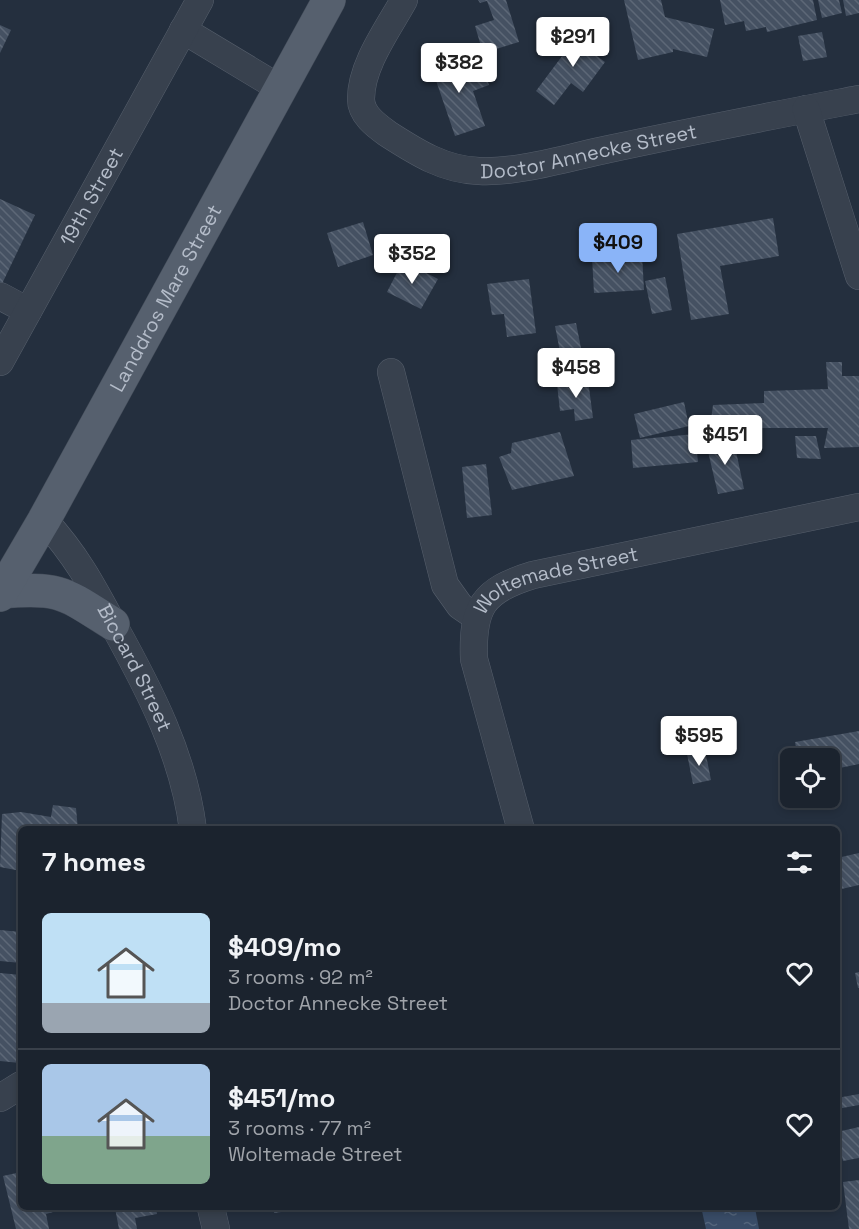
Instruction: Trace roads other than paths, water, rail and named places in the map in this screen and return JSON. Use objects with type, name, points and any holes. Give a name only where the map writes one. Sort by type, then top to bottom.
[{"type":"main road","name":"Landdros Mare Street","points":[[1,594],[44,520],[329,0]]},
{"type":"main road","points":[[1,594],[36,589],[65,594],[113,624]]},
{"type":"street","name":"19th Street","points":[[0,362],[200,0]]},
{"type":"street","name":"Doctor Annecke Street","points":[[404,0],[376,51],[364,80],[361,101],[367,117],[384,131],[420,155],[449,166],[480,171],[541,163],[859,99]]},
{"type":"street","points":[[183,30],[281,89]]},
{"type":"street","points":[[806,109],[859,276]]},
{"type":"street","points":[[0,296],[28,311]]},
{"type":"street","points":[[391,372],[445,585],[460,606],[476,617]]},
{"type":"street","name":"Woltemade Street","points":[[520,826],[474,658],[473,629],[483,603],[508,583],[533,575],[859,507]]},
{"type":"street","name":"Biccard Street","points":[[44,520],[70,549],[148,688],[184,777],[192,826]]},
{"type":"street","points":[[211,1210],[216,1229]]},
{"type":"water","points":[[755,1210],[759,1229],[706,1229],[702,1211]]}]
